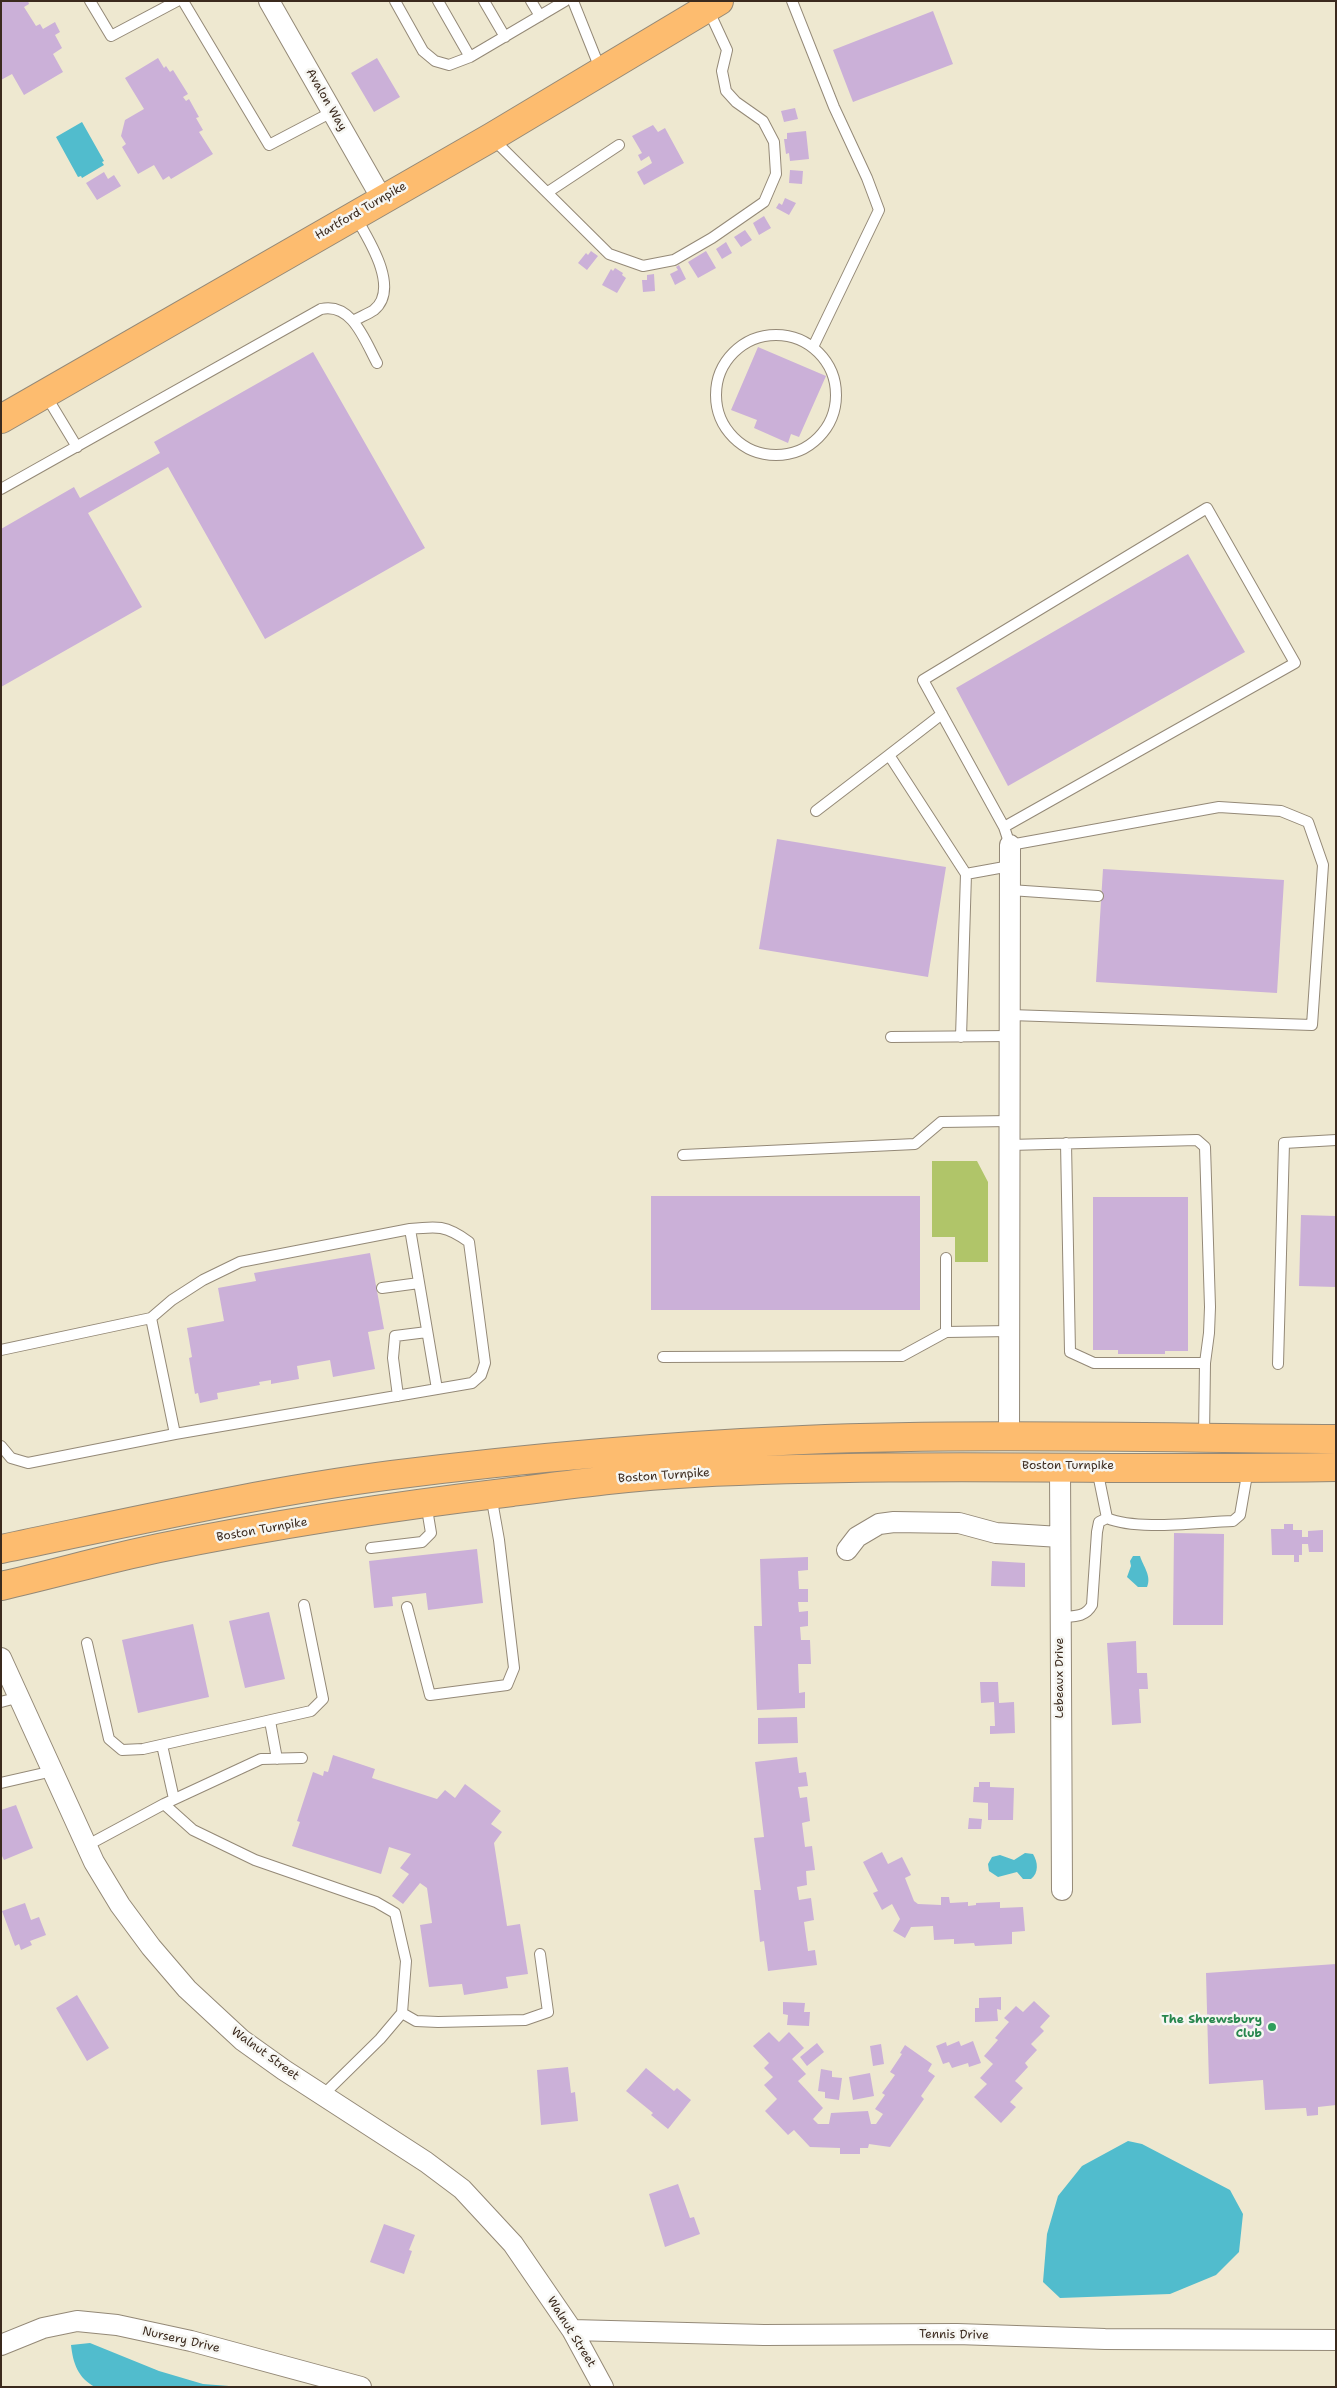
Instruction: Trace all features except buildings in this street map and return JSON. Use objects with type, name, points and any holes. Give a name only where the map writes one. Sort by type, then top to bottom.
[{"type":"main road","name":"Hartford Turnpike","points":[[1,419],[354,215],[492,138],[714,5]]},
{"type":"main road","points":[[1,1550],[250,1498],[395,1475],[740,1443],[806,1440],[1009,1438],[1336,1438]]},
{"type":"main road","name":"Boston Turnpike","points":[[1,1586],[158,1548],[426,1503],[491,1494],[691,1473],[1060,1467],[1248,1468],[1336,1466]]},
{"type":"street","name":"Avalon Way","points":[[269,1],[382,199]]},
{"type":"street","points":[[1007,836],[1010,866],[1009,1438]]},
{"type":"street","name":"Lebeaux Drive","points":[[1060,1467],[1062,1890]]},
{"type":"street","points":[[846,1550],[862,1533],[880,1524],[894,1522],[960,1523],[996,1533],[1060,1537]]},
{"type":"street","name":"Walnut Street","points":[[1,1658],[11,1699],[53,1770],[86,1846],[120,1905],[151,1947],[187,1989],[242,2040],[426,2162],[462,2189],[514,2244],[572,2330],[603,2387]]},
{"type":"street","name":"Nursery Drive","points":[[1,2344],[43,2328],[77,2320],[117,2325],[191,2341],[361,2387]]},
{"type":"street","name":"Tennis Drive","points":[[572,2330],[764,2335],[957,2334],[1105,2339],[1336,2340]]},
{"type":"lane","points":[[90,1],[111,36],[177,1]]},
{"type":"lane","points":[[183,1],[269,146],[332,112]]},
{"type":"lane","points":[[395,1],[423,51],[435,61],[449,65],[470,57],[565,1]]},
{"type":"lane","points":[[438,1],[470,57]]},
{"type":"lane","points":[[484,1],[505,36]]},
{"type":"lane","points":[[532,1],[540,16]]},
{"type":"lane","points":[[573,1],[601,72]]},
{"type":"lane","points":[[792,1],[834,107],[868,178],[879,210],[813,347]]},
{"type":"lane","points":[[492,138],[610,254],[643,266],[674,260],[733,224],[764,202],[776,174],[774,142],[764,121],[736,102],[726,91],[722,71],[727,50],[714,5]]},
{"type":"lane","points":[[548,192],[619,145]]},
{"type":"lane","points":[[353,321],[373,310],[378,305],[383,286],[382,270],[376,252],[354,215]]},
{"type":"lane","points":[[1,489],[321,309],[337,308],[346,313],[353,321],[377,362]]},
{"type":"lane","points":[[776,334],[796,338],[813,347],[826,361],[834,379],[836,398],[833,417],[823,433],[808,446],[791,454],[772,455],[753,451],[735,440],[722,423],[716,404],[716,383],[724,364],[737,348],[755,338],[776,334]]},
{"type":"lane","points":[[45,394],[77,447]]},
{"type":"lane","points":[[1207,508],[1295,663],[1007,836],[923,680],[1207,508]]},
{"type":"lane","points":[[816,811],[942,714]]},
{"type":"lane","points":[[889,755],[966,874],[961,1037]]},
{"type":"lane","points":[[1007,836],[1220,806],[1281,811],[1308,822],[1323,865],[1312,1026],[1010,1015]]},
{"type":"lane","points":[[966,874],[1010,866]]},
{"type":"lane","points":[[1010,890],[1098,896]]},
{"type":"lane","points":[[891,1037],[1010,1036]]},
{"type":"lane","points":[[683,1155],[915,1144],[941,1122],[1010,1121]]},
{"type":"lane","points":[[1010,1145],[1197,1140],[1205,1147],[1210,1307],[1205,1363],[1204,1438]]},
{"type":"lane","points":[[1278,1364],[1284,1143],[1336,1140]]},
{"type":"lane","points":[[1066,1143],[1070,1352],[1094,1363],[1205,1363]]},
{"type":"lane","points":[[1,1350],[151,1318],[172,1300],[203,1280],[240,1262],[410,1229],[439,1226],[454,1232],[469,1242],[485,1363],[481,1375],[472,1384],[175,1434],[28,1464],[11,1458],[1,1446]]},
{"type":"lane","points":[[410,1229],[437,1389]]},
{"type":"lane","points":[[946,1258],[946,1332]]},
{"type":"lane","points":[[382,1288],[419,1283]]},
{"type":"lane","points":[[151,1318],[175,1434]]},
{"type":"lane","points":[[663,1358],[902,1356],[946,1332],[1010,1331]]},
{"type":"lane","points":[[398,1396],[393,1358],[395,1336],[428,1332]]},
{"type":"lane","points":[[1096,1467],[1107,1518]]},
{"type":"lane","points":[[1060,1617],[1083,1615],[1088,1612],[1092,1605],[1099,1522],[1107,1518],[1119,1523],[1136,1524],[1233,1521],[1240,1515],[1248,1468]]},
{"type":"lane","points":[[407,1607],[430,1695],[507,1685],[514,1668],[499,1540],[491,1494]]},
{"type":"lane","points":[[371,1548],[422,1542],[431,1533],[426,1503]]},
{"type":"lane","points":[[87,1643],[109,1739],[122,1750],[162,1745],[311,1711],[323,1699],[304,1605]]},
{"type":"lane","points":[[270,1721],[277,1759]]},
{"type":"lane","points":[[162,1745],[169,1801],[193,1830],[255,1860],[376,1902],[395,1913],[406,1961],[402,2013],[380,2039],[323,2095]]},
{"type":"lane","points":[[86,1846],[169,1801],[261,1760],[302,1758]]},
{"type":"lane","points":[[1,1783],[53,1770]]},
{"type":"lane","points":[[402,2013],[416,2021],[438,2022],[524,2020],[548,2012],[540,1954]]},
{"type":"green space","points":[[932,1161],[977,1161],[988,1182],[988,1262],[955,1262],[955,1237],[932,1237]]},
{"type":"water","points":[[82,122],[104,161],[102,162],[104,165],[82,178],[81,176],[78,177],[56,137]]},
{"type":"water","points":[[1133,1556],[1140,1556],[1148,1575],[1147,1587],[1138,1587],[1127,1577],[1131,1566],[1130,1561]]},
{"type":"water","points":[[1025,1853],[1033,1854],[1036,1860],[1036,1871],[1031,1879],[1023,1879],[1017,1872],[998,1877],[989,1871],[988,1864],[992,1857],[1000,1855],[1014,1860]]},
{"type":"water","points":[[1128,2141],[1142,2144],[1230,2190],[1243,2214],[1239,2252],[1216,2275],[1170,2294],[1060,2298],[1043,2282],[1047,2234],[1058,2196],[1082,2166]]},
{"type":"water","points":[[90,2343],[159,2371],[203,2384],[242,2387],[95,2387],[80,2375],[73,2358],[71,2345]]},
{"type":"place","name":"The Shrewsbury Club","points":[[1272,2027]]}]
